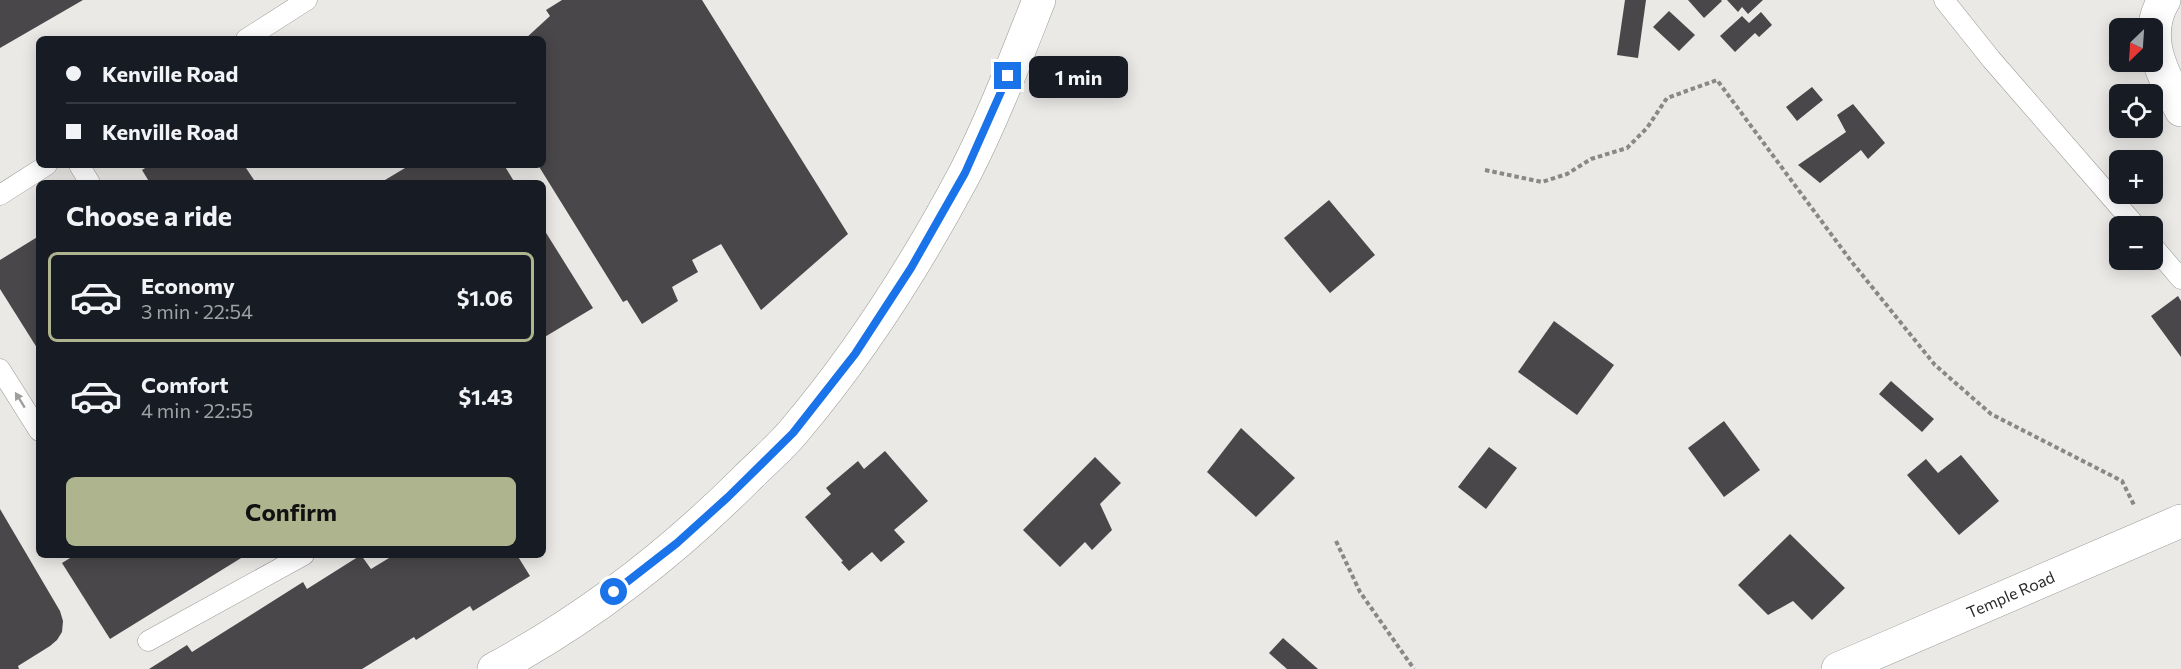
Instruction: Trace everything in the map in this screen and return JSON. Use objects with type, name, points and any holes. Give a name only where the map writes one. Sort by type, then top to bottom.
[{"type":"street","points":[[494,669],[541,644],[677,543],[793,433],[855,354],[911,268],[965,173],[1039,0]]},
{"type":"street","points":[[2164,0],[2158,10],[2153,33],[2157,60],[2181,110]]},
{"type":"street","name":"Temple Road","points":[[1838,669],[2181,521]]},
{"type":"lane","points":[[251,36],[307,0]]},
{"type":"lane","points":[[1944,0],[1991,59],[2127,216]]},
{"type":"lane","points":[[0,195],[42,168]]},
{"type":"lane","points":[[2163,258],[2181,279]]},
{"type":"lane","points":[[0,369],[36,425]]},
{"type":"lane","points":[[148,641],[299,558]]},
{"type":"path","points":[[1485,170],[1542,182],[1567,174],[1591,159],[1627,148],[1647,128],[1667,98],[1717,80],[1851,261],[1935,365],[1991,414],[2122,481],[2150,535]]},
{"type":"path","points":[[1336,541],[1360,592],[1414,669]]},
{"type":"building","points":[[0,0],[83,0],[0,48]]},
{"type":"building","points":[[562,0],[702,0],[848,234],[761,310],[721,244],[692,260],[698,272],[672,287],[678,301],[642,324],[627,300],[623,302],[540,168],[546,168],[546,36],[528,36],[550,16],[546,10]]},
{"type":"building","points":[[1625,0],[1646,0],[1638,58],[1617,55]]},
{"type":"building","points":[[1688,0],[1721,0],[1722,1],[1704,18]]},
{"type":"building","points":[[1727,0],[1763,0],[1748,14],[1742,7],[1738,12]]},
{"type":"building","points":[[1669,11],[1695,35],[1679,51],[1653,27]]},
{"type":"building","points":[[1761,12],[1772,25],[1759,37],[1755,33],[1735,52],[1720,36],[1742,16],[1749,23]]},
{"type":"building","points":[[1812,87],[1823,100],[1797,121],[1786,107]]},
{"type":"building","points":[[1853,104],[1885,143],[1868,159],[1861,150],[1820,183],[1798,165],[1846,132],[1837,115]]},
{"type":"building","points":[[145,168],[246,168],[254,180],[148,180],[142,170]]},
{"type":"building","points":[[405,168],[506,168],[513,180],[385,180]]},
{"type":"building","points":[[1329,200],[1375,255],[1330,293],[1284,238]]},
{"type":"building","points":[[546,233],[593,308],[546,336]]},
{"type":"building","points":[[36,238],[36,346],[0,289],[0,260]]},
{"type":"building","points":[[2178,296],[2181,301],[2181,357],[2151,316]]},
{"type":"building","points":[[1554,321],[1614,365],[1577,415],[1518,372]]},
{"type":"building","points":[[1891,381],[1934,419],[1922,432],[1879,394]]},
{"type":"building","points":[[1724,421],[1760,470],[1724,497],[1688,448]]},
{"type":"building","points":[[1241,428],[1295,478],[1256,517],[1207,472]]},
{"type":"building","points":[[1489,447],[1517,468],[1486,509],[1458,487]]},
{"type":"building","points":[[885,451],[928,501],[894,530],[905,542],[881,562],[872,552],[849,571],[805,517],[831,494],[826,488],[858,461],[864,469]]},
{"type":"building","points":[[1961,455],[1999,501],[1959,535],[1907,475],[1926,459],[1938,473]]},
{"type":"building","points":[[1095,457],[1121,483],[1100,504],[1112,530],[1092,550],[1085,542],[1060,567],[1023,530]]},
{"type":"building","points":[[0,509],[60,611],[63,621],[62,632],[57,640],[18,666],[19,669],[0,669]]},
{"type":"building","points":[[1790,534],[1845,588],[1812,620],[1793,601],[1768,615],[1738,585]]},
{"type":"building","points":[[70,558],[241,558],[110,639],[62,563]]},
{"type":"building","points":[[356,558],[363,558],[371,569],[389,558],[519,558],[530,576],[473,611],[470,606],[416,640],[414,637],[362,669],[149,669],[187,645],[192,652],[303,582],[307,589]]},
{"type":"building","points":[[1283,638],[1318,669],[1287,669],[1269,653]]},
{"type":"route","points":[[614,592],[677,543],[793,433],[855,354],[911,268],[965,173],[1008,76]]}]
